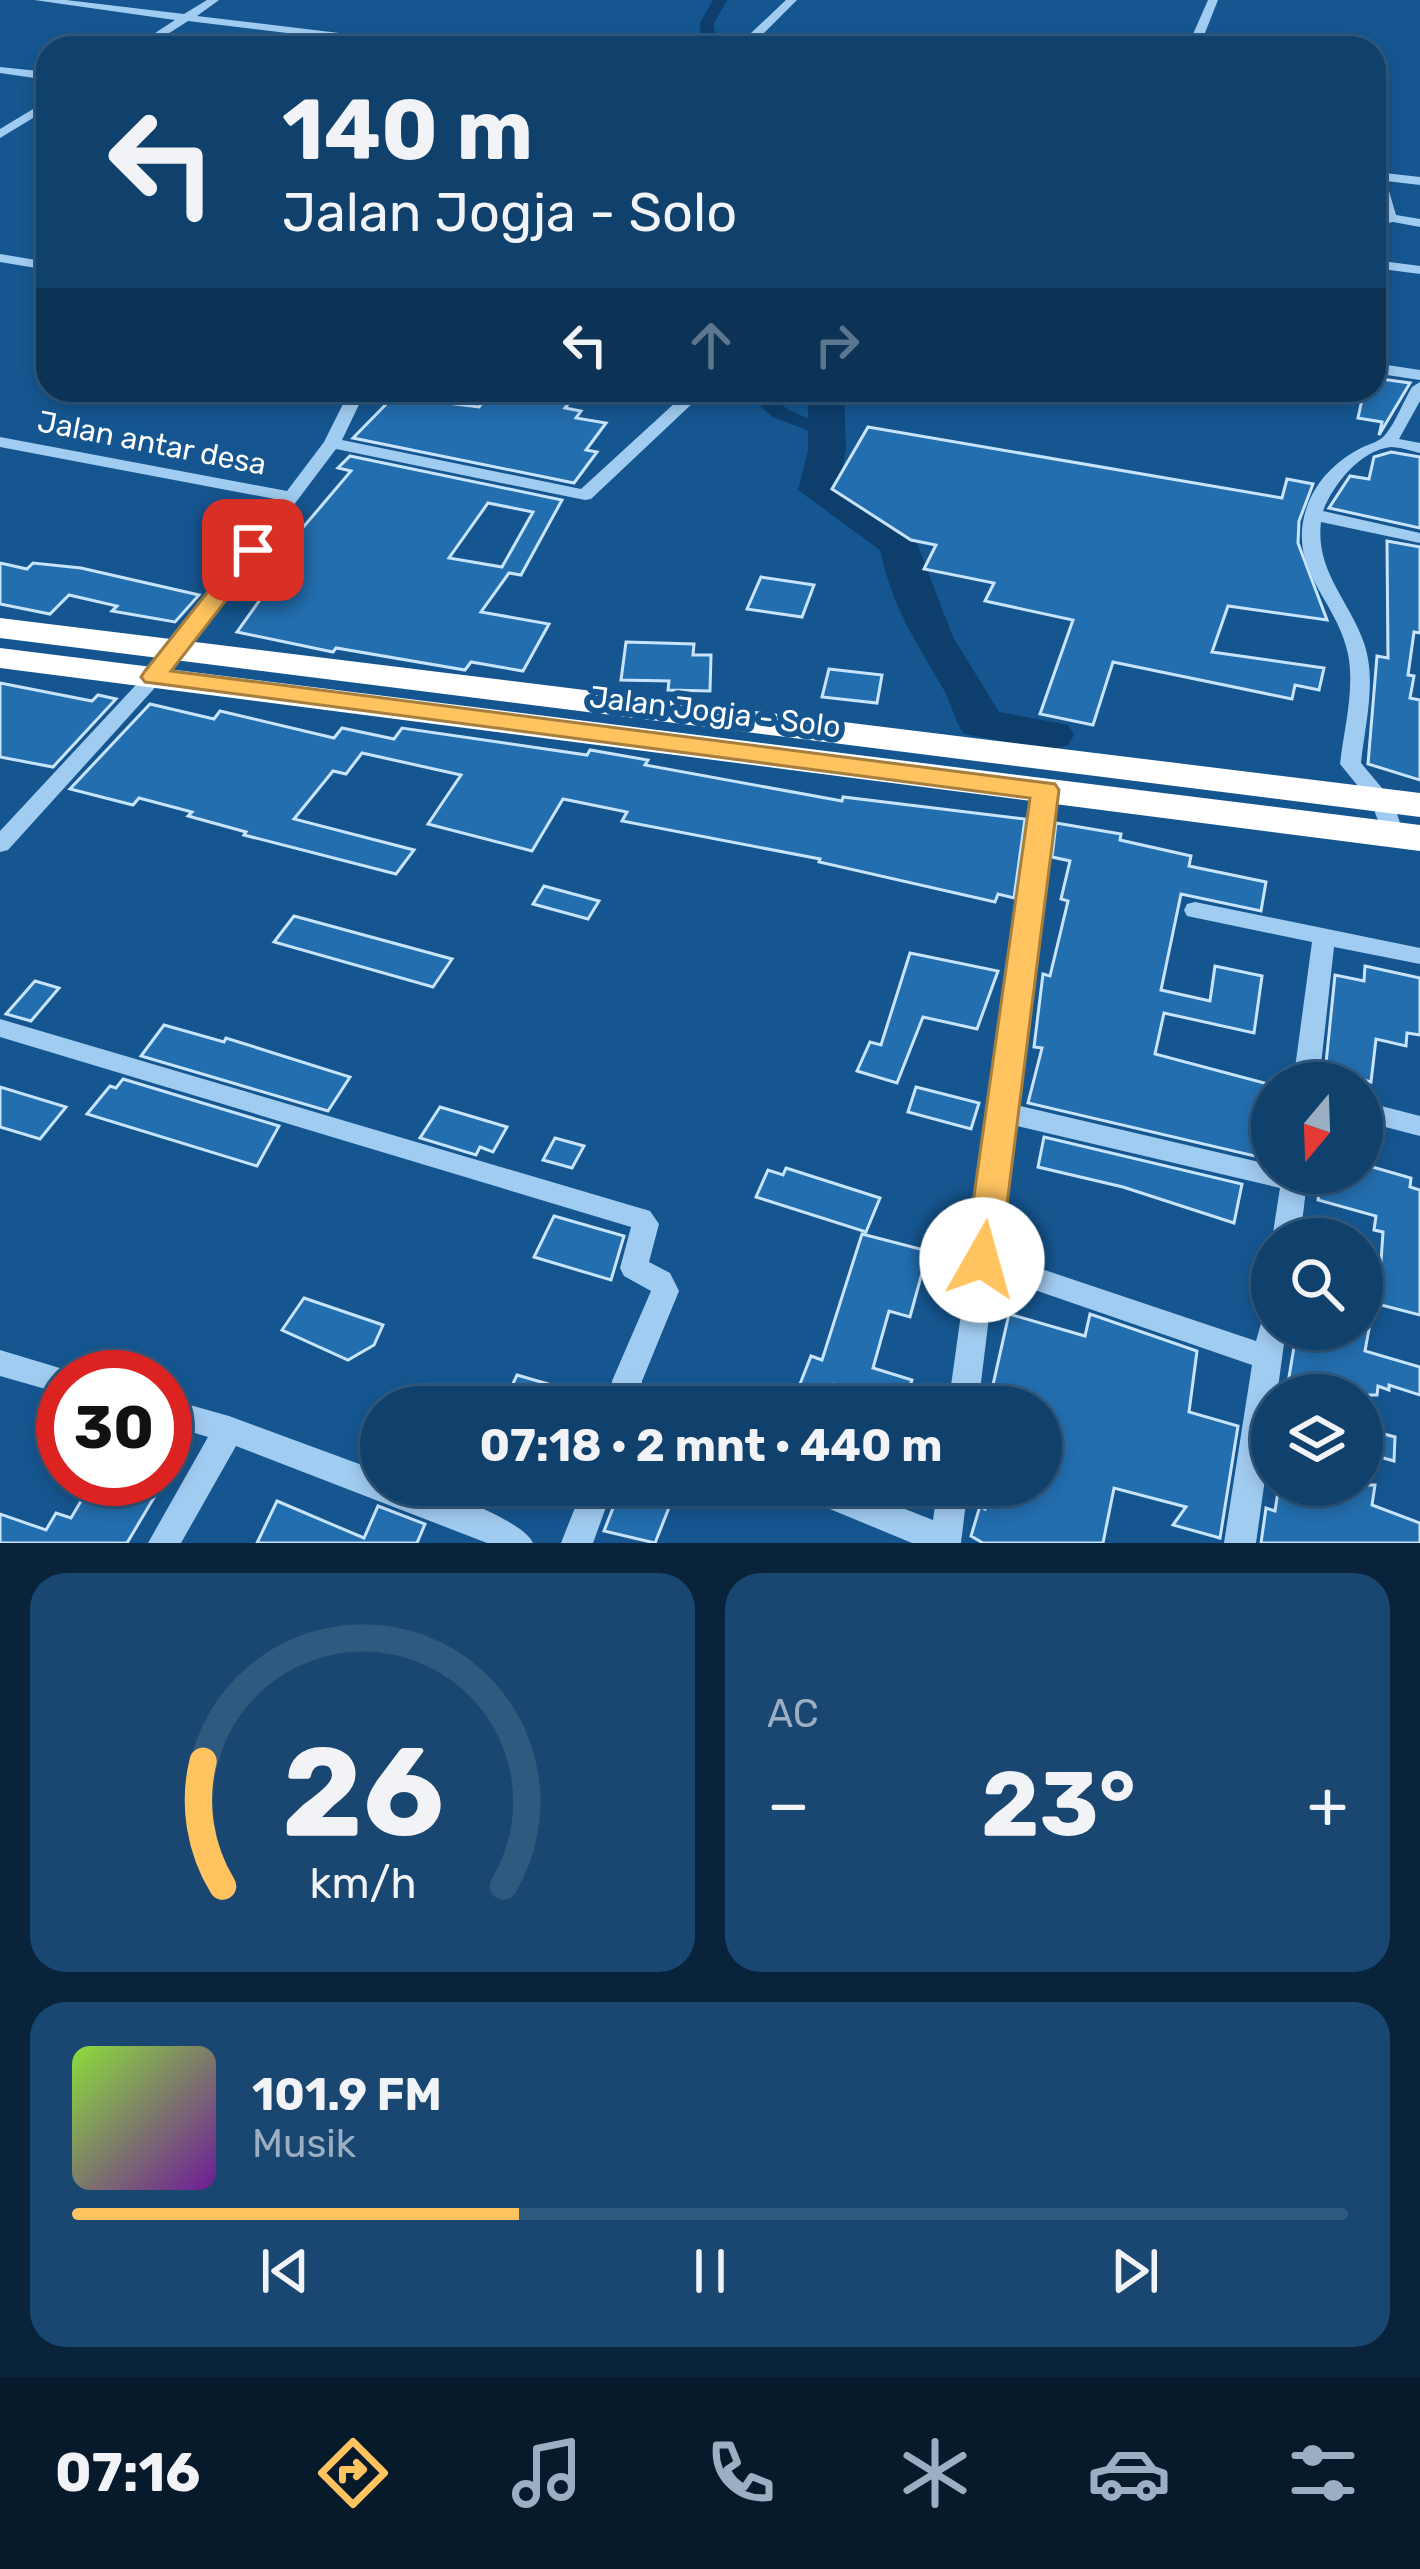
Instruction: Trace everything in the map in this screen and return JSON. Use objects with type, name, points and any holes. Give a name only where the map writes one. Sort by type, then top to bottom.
[{"type":"highway","name":"Jalan Jogja - Solo","points":[[0,628],[162,664],[1045,790],[1407,836]]},
{"type":"highway","name":"Jalan Jogja - Solo","points":[[0,658],[162,664],[1420,805]]},
{"type":"street","points":[[39,0],[322,36]]},
{"type":"street","points":[[156,36],[214,0]]},
{"type":"street","points":[[755,36],[792,0]]},
{"type":"street","points":[[1198,36],[1213,0]]},
{"type":"street","points":[[0,70],[36,74]]},
{"type":"street","points":[[0,134],[36,112]]},
{"type":"street","points":[[1386,169],[1420,181]]},
{"type":"street","points":[[1386,219],[1420,223]]},
{"type":"street","points":[[0,258],[36,264]]},
{"type":"street","points":[[1386,266],[1420,270]]},
{"type":"street","points":[[1386,370],[1420,375]]},
{"type":"street","points":[[1407,836],[1350,764],[1360,667],[1354,641],[1320,576],[1310,538],[1321,486],[1340,466],[1389,442],[1420,387]]},
{"type":"street","points":[[0,845],[162,664],[293,497],[332,443],[352,402]]},
{"type":"street","points":[[332,443],[585,495],[686,402]]},
{"type":"street","name":"Jalan antar desa","points":[[0,442],[293,497]]},
{"type":"street","points":[[1389,442],[1420,448]]},
{"type":"street","points":[[1316,515],[1420,538]]},
{"type":"street","points":[[966,1386],[1045,790]]},
{"type":"street","points":[[1195,910],[1420,956]]},
{"type":"street","points":[[1309,1062],[1324,937]]},
{"type":"street","points":[[0,1028],[640,1219],[645,1224],[634,1268],[660,1281],[665,1292],[627,1386]]},
{"type":"street","points":[[1002,1112],[1251,1167]]},
{"type":"street","points":[[1383,1116],[1420,1126]]},
{"type":"street","points":[[982,1260],[1251,1338]]},
{"type":"street","points":[[1240,1543],[1269,1350]]},
{"type":"street","points":[[0,1363],[36,1374]]},
{"type":"street","points":[[192,1419],[486,1526],[517,1543]]},
{"type":"street","points":[[164,1543],[229,1430]]},
{"type":"street","points":[[578,1543],[591,1506]]},
{"type":"street","points":[[861,1506],[918,1528],[936,1543]]},
{"type":"street","points":[[945,1543],[950,1506]]},
{"type":"building","points":[[1386,380],[1410,383],[1379,435],[1382,422],[1358,418],[1361,402],[1386,402]]},
{"type":"building","points":[[388,402],[479,407],[483,402],[570,402],[565,408],[581,411],[576,418],[606,423],[586,450],[597,452],[574,483],[353,438]]},
{"type":"building","points":[[868,427],[1282,498],[1287,479],[1313,484],[1299,521],[1298,543],[1327,620],[1228,606],[1212,652],[1324,668],[1319,690],[1295,685],[1292,699],[1113,662],[1093,725],[1040,714],[1073,620],[985,601],[994,583],[924,569],[936,545],[911,540],[832,489]]},
{"type":"building","points":[[1391,452],[1420,457],[1420,528],[1329,508],[1350,476],[1369,479],[1374,457]]},
{"type":"building","points":[[350,456],[562,500],[521,575],[509,573],[481,612],[549,624],[523,671],[471,662],[465,670],[336,648],[333,652],[237,632],[279,573],[270,572],[283,551],[351,471],[338,468]],"holes":[[[488,503],[533,512],[502,567],[449,558]]]},
{"type":"building","points":[[1387,541],[1420,547],[1420,633],[1414,632],[1408,675],[1414,676],[1410,698],[1420,700],[1420,780],[1368,764],[1377,656],[1388,658]]},
{"type":"building","points":[[0,563],[27,569],[33,563],[81,568],[199,595],[175,622],[112,611],[117,606],[69,595],[50,614],[0,604]]},
{"type":"building","points":[[761,577],[814,585],[802,617],[747,609]]},
{"type":"building","points":[[626,642],[694,644],[693,655],[711,655],[710,691],[668,690],[669,681],[621,680]]},
{"type":"building","points":[[829,669],[882,675],[877,703],[822,697]]},
{"type":"building","points":[[0,683],[92,701],[98,695],[116,699],[53,767],[0,757]]},
{"type":"building","points":[[150,704],[214,719],[220,711],[334,738],[342,728],[394,739],[402,728],[587,755],[590,750],[648,760],[645,765],[842,801],[843,797],[1025,819],[1014,898],[998,894],[995,902],[820,859],[622,821],[627,812],[563,799],[532,851],[428,824],[461,775],[362,753],[346,774],[333,771],[294,819],[414,850],[396,874],[244,835],[246,832],[188,816],[192,812],[139,798],[133,805],[70,789]]},
{"type":"building","points":[[1056,823],[1121,834],[1120,840],[1191,856],[1189,866],[1266,882],[1261,911],[1181,894],[1161,990],[1210,1001],[1215,966],[1262,976],[1254,1033],[1164,1013],[1155,1054],[1251,1079],[1251,1155],[1028,1103],[1042,1048],[1034,1047],[1043,974],[1050,976],[1068,901],[1061,899],[1070,861],[1052,857]]},
{"type":"building","points":[[544,886],[599,901],[588,919],[533,904]]},
{"type":"building","points":[[294,916],[452,959],[433,987],[274,942]]},
{"type":"building","points":[[910,953],[998,971],[977,1029],[923,1017],[897,1083],[857,1071],[870,1042],[881,1045]]},
{"type":"building","points":[[1365,966],[1420,978],[1420,1035],[1407,1033],[1406,1046],[1376,1039],[1373,1062],[1326,1062],[1335,975],[1364,981]]},
{"type":"building","points":[[35,981],[59,988],[31,1021],[6,1014]]},
{"type":"building","points":[[164,1025],[224,1042],[226,1038],[350,1077],[328,1111],[141,1056]]},
{"type":"building","points":[[123,1079],[279,1126],[257,1166],[87,1114],[110,1086],[116,1088]]},
{"type":"building","points":[[0,1087],[66,1107],[40,1139],[0,1127]]},
{"type":"building","points":[[916,1087],[979,1103],[971,1129],[908,1112]]},
{"type":"building","points":[[440,1107],[507,1127],[493,1152],[480,1147],[476,1155],[420,1138]]},
{"type":"building","points":[[1044,1137],[1242,1184],[1234,1223],[1123,1187],[1038,1167]]},
{"type":"building","points":[[555,1138],[584,1146],[572,1168],[543,1160]]},
{"type":"building","points":[[786,1168],[880,1198],[866,1232],[756,1197],[768,1170],[783,1175]]},
{"type":"building","points":[[1383,1170],[1411,1178],[1410,1187],[1420,1190],[1420,1315],[1383,1305],[1383,1218],[1318,1200],[1319,1194],[1383,1194]]},
{"type":"building","points":[[554,1216],[624,1236],[611,1280],[534,1257]]},
{"type":"building","points":[[862,1234],[928,1251],[910,1317],[889,1311],[873,1368],[912,1380],[910,1386],[799,1386],[811,1356],[822,1360]]},
{"type":"building","points":[[304,1298],[383,1325],[374,1345],[348,1360],[282,1330]]},
{"type":"building","points":[[1009,1314],[1085,1336],[1090,1314],[1197,1351],[1189,1412],[1238,1426],[1220,1538],[1173,1525],[1186,1507],[1114,1488],[1103,1543],[983,1543],[971,1536],[980,1506],[1062,1506],[1062,1386],[993,1386]]},
{"type":"building","points":[[1294,1350],[1365,1350],[1420,1367],[1420,1395],[1389,1385],[1389,1390],[1383,1388],[1383,1374],[1290,1374]]},
{"type":"building","points":[[517,1375],[555,1386],[512,1386]]},
{"type":"building","points":[[1383,1434],[1395,1437],[1394,1461],[1383,1458]]},
{"type":"building","points":[[277,1501],[364,1538],[378,1506],[425,1524],[417,1543],[257,1543]]},
{"type":"building","points":[[78,1506],[149,1506],[127,1543],[0,1543],[0,1514],[46,1530],[56,1513],[71,1518]]},
{"type":"building","points":[[614,1506],[670,1506],[655,1543],[604,1531]]},
{"type":"building","points":[[1276,1506],[1375,1506],[1420,1523],[1420,1543],[1261,1543],[1266,1508],[1275,1511]]},
{"type":"waterway","points":[[708,36],[707,23],[720,0]]},
{"type":"waterway","points":[[766,402],[780,413],[825,431]]},
{"type":"waterway","points":[[826,402],[827,450],[818,490],[884,531],[900,547],[911,593],[931,637],[969,694],[980,724],[1051,735]]},
{"type":"route","points":[[253,550],[154,677],[1045,790],[982,1260]]}]
